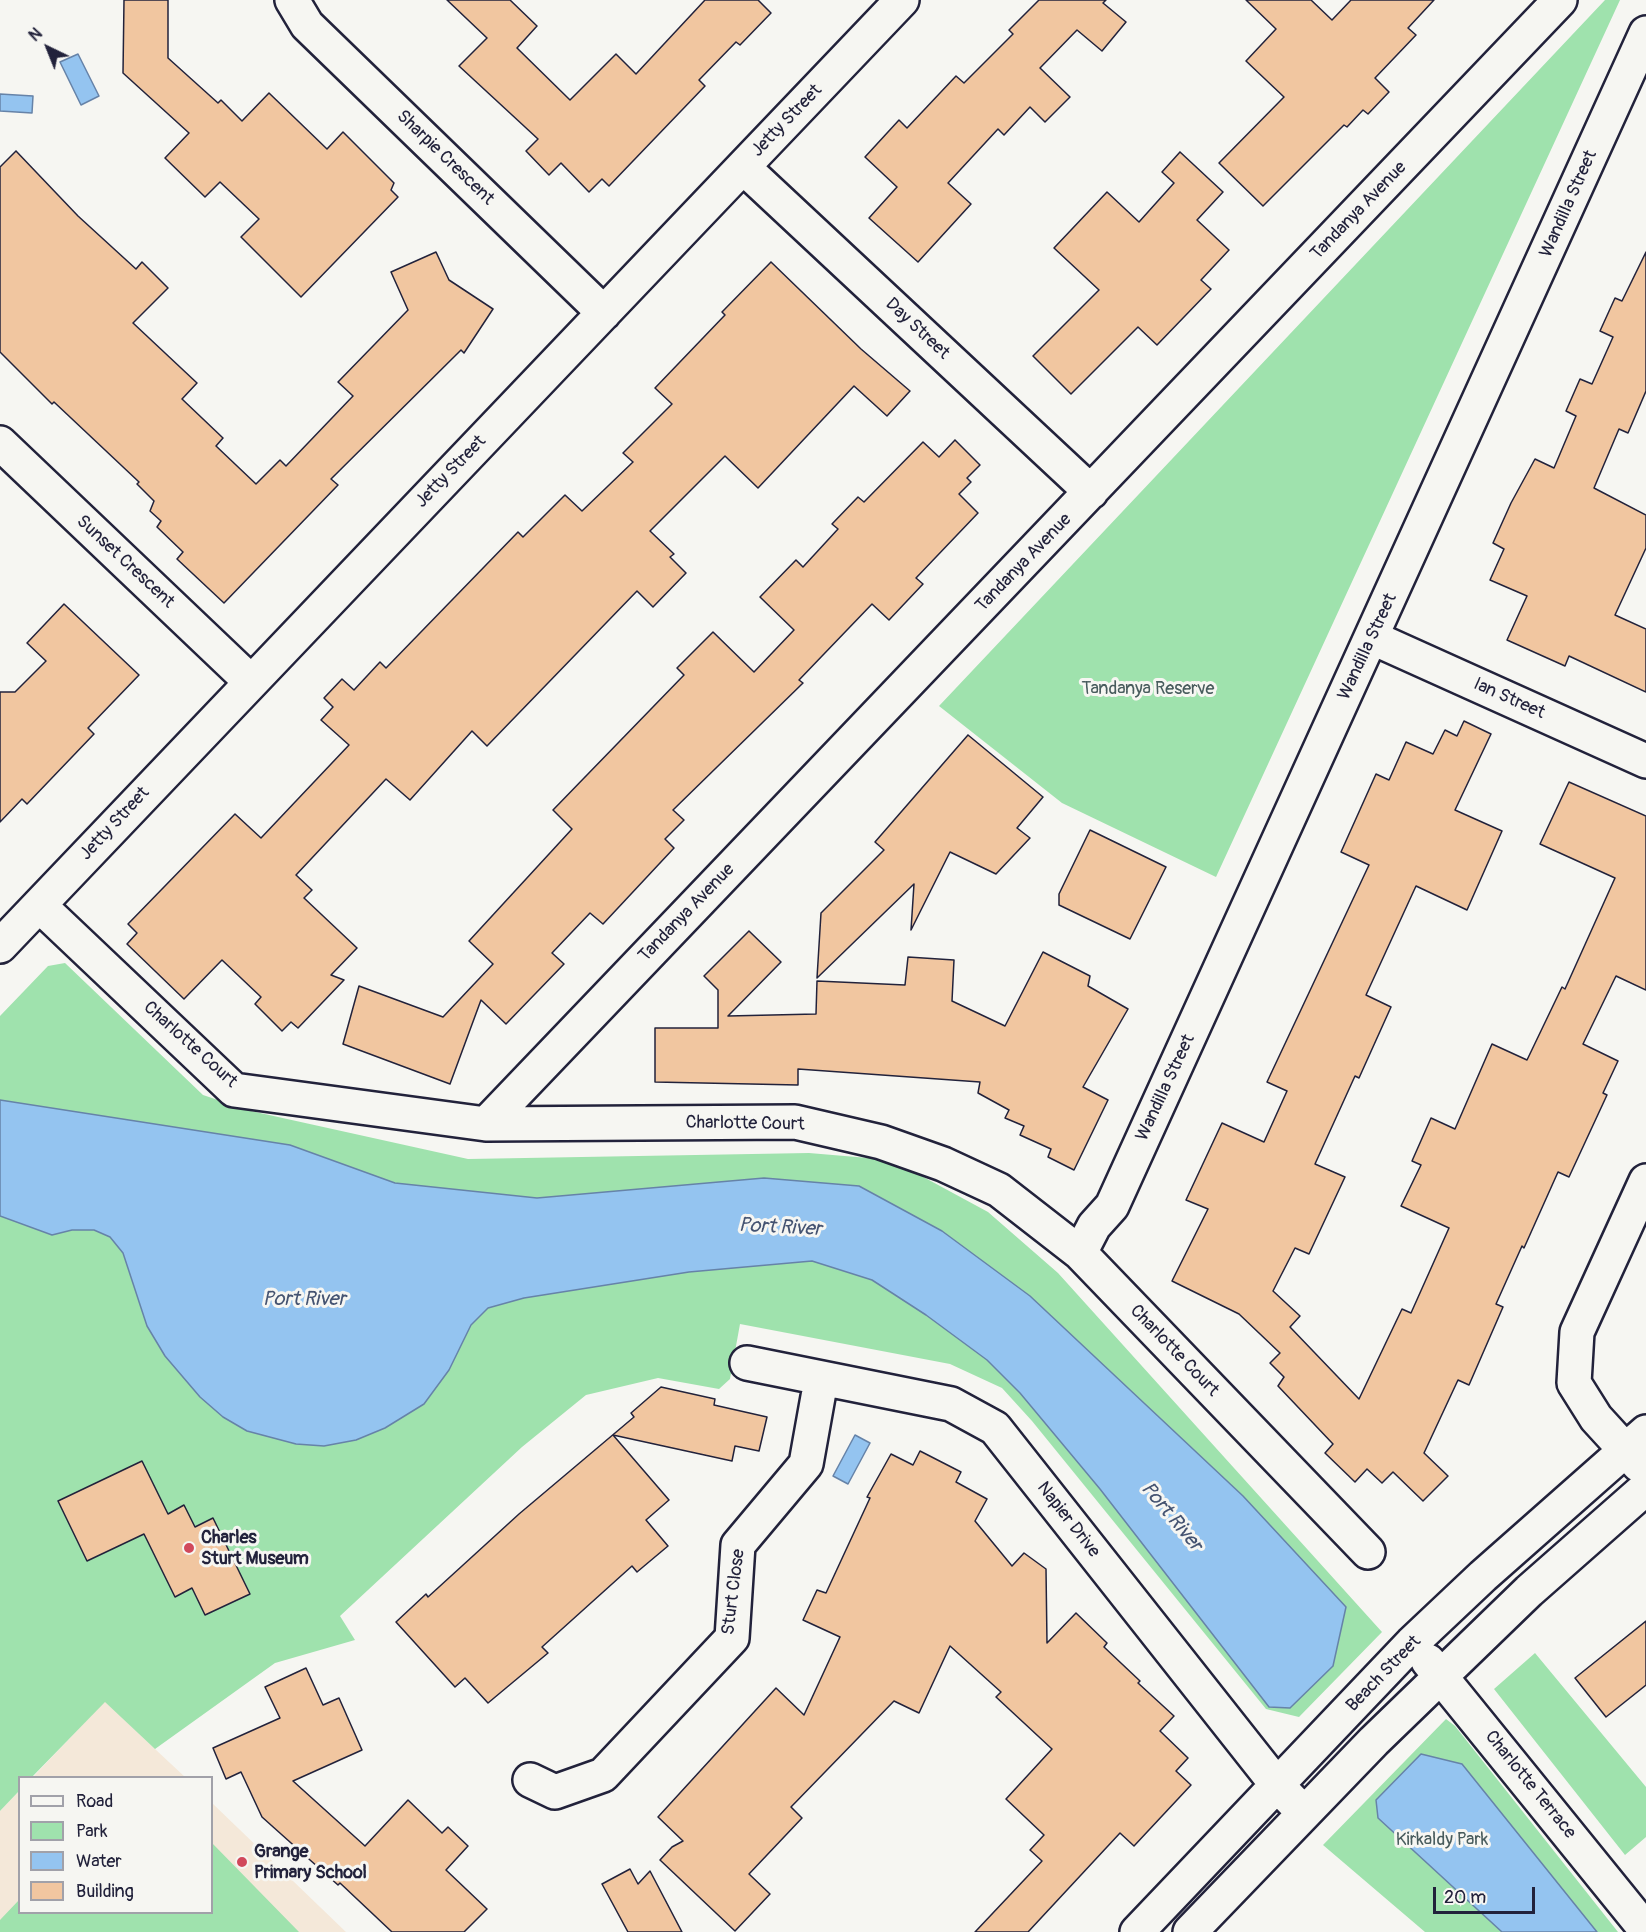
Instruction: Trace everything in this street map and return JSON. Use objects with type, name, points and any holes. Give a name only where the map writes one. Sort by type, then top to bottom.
[{"type":"street","name":"Sharpie Crescent","points":[[292,0],[307,25],[604,313]]},
{"type":"street","name":"Jetty Street","points":[[0,946],[250,681],[902,0]]},
{"type":"street","name":"Tandanya Avenue","points":[[486,1124],[1560,0]]},
{"type":"street","name":"Wandilla Street","points":[[1080,1253],[1094,1226],[1112,1206],[1373,638],[1646,33]]},
{"type":"street","name":"Day Street","points":[[743,167],[1091,492]]},
{"type":"street","name":"Sunset Crescent","points":[[0,443],[250,681]]},
{"type":"street","name":"Ian Street","points":[[1373,638],[1646,761]]},
{"type":"street","name":"Charlotte Court","points":[[39,905],[234,1090],[486,1124],[795,1122],[881,1142],[943,1164],[999,1190],[1080,1253],[1368,1552]]},
{"type":"street","points":[[1646,1181],[1576,1332],[1574,1383],[1596,1418],[1635,1441],[1646,1474]]},
{"type":"street","name":"Napier Drive","points":[[747,1364],[951,1404],[995,1428],[1277,1785],[1304,1813]]},
{"type":"street","name":"Sturt Close","points":[[530,1780],[555,1792],[603,1775],[732,1638],[738,1545],[806,1464],[821,1380]]},
{"type":"street","name":"Beach Street","points":[[1137,1932],[1412,1643],[1483,1576],[1635,1441]]},
{"type":"street","points":[[1190,1932],[1304,1813],[1529,1591],[1646,1488]]},
{"type":"street","name":"Charlotte Terrace","points":[[1412,1643],[1442,1676],[1646,1930]]},
{"type":"shaded area","points":[[105,1701],[184,1776],[34,1776]]},
{"type":"shaded area","name":"Grange Primary School","points":[[18,1792],[18,1914],[213,1914],[213,1804],[346,1932],[0,1932],[0,1811]]},
{"type":"green space","name":"Tandanya Reserve","points":[[1605,0],[1620,0],[1216,877],[1062,803],[939,706]]},
{"type":"green space","points":[[65,963],[203,1095],[251,1111],[468,1159],[809,1153],[892,1160],[988,1212],[1058,1273],[1382,1632],[1299,1717],[1266,1709],[1032,1421],[1002,1388],[950,1364],[740,1324],[730,1379],[719,1389],[658,1378],[586,1395],[522,1447],[340,1616],[355,1640],[275,1663],[155,1749],[105,1702],[33,1776],[18,1776],[18,1792],[0,1811],[0,1016],[48,966]]},
{"type":"green space","points":[[1535,1653],[1646,1787],[1646,1837],[1625,1855],[1494,1689]]},
{"type":"green space","name":"Kirkaldy Park","points":[[1446,1719],[1455,1726],[1618,1932],[1425,1932],[1323,1845]]},
{"type":"green space","points":[[213,1844],[299,1932],[0,1932],[0,1920],[18,1901],[18,1914],[213,1914]]},
{"type":"water","points":[[78,54],[99,96],[81,105],[60,62]]},
{"type":"water","points":[[0,94],[33,96],[32,113],[0,111]]},
{"type":"water","name":"Port River","points":[[0,1100],[290,1145],[395,1183],[537,1198],[764,1178],[859,1186],[942,1231],[1030,1296],[1243,1496],[1346,1607],[1333,1666],[1290,1708],[1269,1707],[1100,1489],[1020,1393],[987,1360],[926,1315],[872,1280],[812,1261],[689,1272],[524,1298],[488,1308],[471,1325],[449,1370],[424,1404],[385,1428],[356,1440],[324,1446],[296,1444],[247,1431],[223,1417],[200,1397],[165,1356],[147,1326],[123,1253],[110,1237],[94,1230],[72,1230],[52,1235],[0,1216]]},
{"type":"water","points":[[855,1435],[870,1443],[848,1484],[833,1476]]},
{"type":"water","points":[[1421,1754],[1462,1764],[1597,1932],[1502,1932],[1378,1818],[1376,1800]]},
{"type":"building","points":[[124,0],[168,0],[168,58],[218,103],[221,100],[242,121],[269,93],[327,149],[343,132],[394,183],[391,190],[398,197],[301,297],[241,237],[259,219],[220,182],[205,197],[165,158],[189,133],[123,73]]},
{"type":"building","points":[[447,0],[510,0],[537,26],[517,48],[570,100],[616,54],[636,74],[705,0],[758,0],[771,13],[740,45],[736,42],[699,80],[705,86],[609,186],[602,179],[589,192],[561,163],[549,175],[526,151],[538,139],[459,66],[487,38]]},
{"type":"building","points":[[1039,0],[1106,0],[1103,3],[1126,22],[1102,51],[1077,30],[1040,68],[1070,97],[1045,122],[1030,107],[1004,135],[998,129],[948,183],[971,204],[918,262],[869,218],[897,187],[865,157],[899,120],[907,128],[956,76],[964,83],[1013,34],[1009,30]]},
{"type":"building","points":[[1246,0],[1311,0],[1332,20],[1351,0],[1434,0],[1408,28],[1416,35],[1375,78],[1389,92],[1368,114],[1363,110],[1347,127],[1344,125],[1263,206],[1219,163],[1284,97],[1246,61],[1276,29]]},
{"type":"building","points":[[16,151],[78,216],[136,269],[142,262],[168,288],[133,323],[197,383],[182,399],[223,438],[216,446],[256,484],[280,460],[286,466],[353,396],[338,382],[408,310],[391,272],[436,252],[449,280],[493,309],[464,353],[461,350],[331,479],[338,485],[224,603],[177,559],[183,552],[157,527],[161,521],[150,511],[154,501],[137,484],[139,482],[54,402],[52,404],[0,352],[0,167]]},
{"type":"building","points":[[1180,152],[1223,192],[1197,220],[1229,250],[1201,280],[1211,289],[1157,345],[1138,327],[1071,394],[1033,356],[1099,290],[1054,248],[1107,192],[1139,222],[1174,183],[1162,172]]},
{"type":"building","points":[[1646,252],[1646,391],[1628,433],[1619,429],[1594,488],[1646,515],[1646,548],[1615,615],[1646,629],[1646,692],[1569,656],[1565,666],[1507,640],[1527,596],[1490,580],[1504,549],[1493,543],[1511,503],[1535,459],[1554,468],[1576,416],[1566,411],[1580,379],[1592,384],[1613,337],[1600,331],[1615,298],[1622,301]]},
{"type":"building","points":[[771,262],[861,349],[910,391],[887,416],[854,386],[758,488],[725,456],[650,531],[674,554],[670,557],[686,573],[653,607],[637,591],[487,746],[472,731],[410,800],[386,779],[296,875],[312,890],[304,898],[357,948],[331,975],[344,980],[298,1028],[291,1022],[282,1031],[255,1004],[261,997],[222,960],[184,999],[127,944],[137,933],[128,924],[235,814],[261,838],[349,745],[321,720],[333,707],[324,698],[342,679],[354,690],[380,662],[386,668],[518,532],[523,537],[565,495],[582,511],[633,462],[623,453],[672,404],[655,388],[725,315],[722,312]]},
{"type":"building","points":[[955,440],[980,465],[967,478],[971,482],[959,494],[978,513],[916,578],[923,584],[889,620],[872,604],[799,680],[803,683],[673,810],[684,820],[665,839],[674,848],[603,924],[590,913],[552,953],[564,964],[506,1024],[481,1000],[450,1084],[343,1044],[359,986],[443,1017],[493,964],[469,941],[572,829],[553,810],[684,675],[677,668],[713,632],[754,672],[794,630],[760,597],[796,560],[803,567],[838,529],[832,524],[858,497],[864,502],[923,442],[939,457]]},
{"type":"building","points":[[64,604],[139,675],[88,728],[94,734],[27,804],[22,799],[0,822],[0,692],[15,692],[46,661],[27,643]]},
{"type":"building","points":[[1464,721],[1491,734],[1455,810],[1502,831],[1467,910],[1416,886],[1366,995],[1391,1007],[1359,1078],[1355,1076],[1315,1164],[1345,1177],[1309,1254],[1295,1248],[1273,1291],[1300,1316],[1290,1327],[1359,1399],[1402,1309],[1411,1313],[1449,1228],[1401,1206],[1421,1165],[1412,1161],[1431,1118],[1455,1129],[1492,1044],[1527,1060],[1562,987],[1565,989],[1615,878],[1540,844],[1569,782],[1646,816],[1646,990],[1616,976],[1583,1044],[1618,1061],[1603,1093],[1607,1095],[1569,1177],[1558,1172],[1524,1248],[1522,1246],[1496,1304],[1503,1307],[1469,1385],[1458,1380],[1424,1453],[1448,1476],[1423,1501],[1393,1472],[1382,1483],[1367,1469],[1355,1482],[1325,1453],[1333,1444],[1278,1386],[1284,1377],[1270,1363],[1280,1353],[1239,1314],[1172,1281],[1208,1209],[1186,1200],[1222,1123],[1264,1142],[1287,1091],[1267,1082],[1369,865],[1341,852],[1376,774],[1389,780],[1406,742],[1433,754],[1445,730],[1457,736]]},
{"type":"building","points":[[968,735],[1043,797],[1017,828],[1030,838],[996,874],[950,852],[911,930],[914,884],[817,978],[821,913],[884,850],[875,842]]},
{"type":"building","points":[[1090,830],[1166,867],[1130,939],[1059,905],[1059,894]]},
{"type":"building","points":[[749,931],[781,962],[728,1016],[816,1014],[817,981],[905,985],[908,957],[954,960],[952,1001],[1005,1026],[1043,952],[1090,976],[1088,986],[1128,1009],[1083,1087],[1108,1100],[1074,1170],[1048,1157],[1051,1149],[1020,1135],[1024,1126],[1005,1118],[1009,1110],[978,1093],[980,1082],[798,1069],[798,1085],[655,1082],[655,1028],[718,1028],[718,990],[704,976]]},
{"type":"building","points":[[661,1387],[715,1399],[714,1405],[767,1417],[759,1451],[735,1446],[732,1461],[613,1435],[669,1500],[646,1520],[668,1546],[637,1572],[632,1566],[542,1647],[548,1653],[488,1703],[465,1678],[455,1687],[396,1622],[426,1594],[428,1597],[519,1514],[634,1417],[631,1413]]},
{"type":"building","points":[[920,1451],[961,1472],[956,1482],[987,1499],[975,1521],[1012,1566],[1024,1553],[1046,1569],[1047,1643],[1076,1613],[1107,1643],[1104,1647],[1140,1681],[1138,1683],[1174,1716],[1160,1731],[1188,1758],[1176,1771],[1191,1785],[1134,1846],[1120,1833],[1028,1932],[975,1932],[1042,1861],[1030,1850],[1044,1835],[1006,1799],[1052,1749],[996,1697],[1001,1692],[950,1646],[919,1713],[894,1701],[791,1807],[802,1818],[749,1874],[770,1894],[735,1931],[660,1860],[672,1847],[683,1841],[658,1817],[776,1688],[804,1715],[840,1637],[803,1620],[817,1590],[826,1593],[870,1498],[867,1497],[891,1454],[913,1465]]},
{"type":"building","name":"Charles Sturt Museum","points":[[142,1461],[168,1514],[184,1505],[195,1527],[213,1518],[250,1594],[205,1615],[192,1588],[175,1597],[144,1534],[87,1561],[58,1501]]},
{"type":"building","points":[[1646,1621],[1646,1685],[1606,1717],[1575,1678]]},
{"type":"building","points":[[306,1668],[323,1705],[339,1698],[362,1750],[293,1781],[365,1846],[408,1800],[442,1833],[448,1827],[468,1846],[446,1870],[487,1909],[464,1932],[392,1932],[340,1883],[338,1885],[262,1817],[241,1772],[226,1779],[213,1748],[280,1718],[265,1687]]},
{"type":"building","points":[[630,1869],[638,1884],[650,1871],[682,1932],[628,1932],[602,1884]]},
{"type":"place","name":"Charles Sturt Museum","points":[[189,1548]]},
{"type":"place","name":"Grange Primary School","points":[[242,1862]]}]
